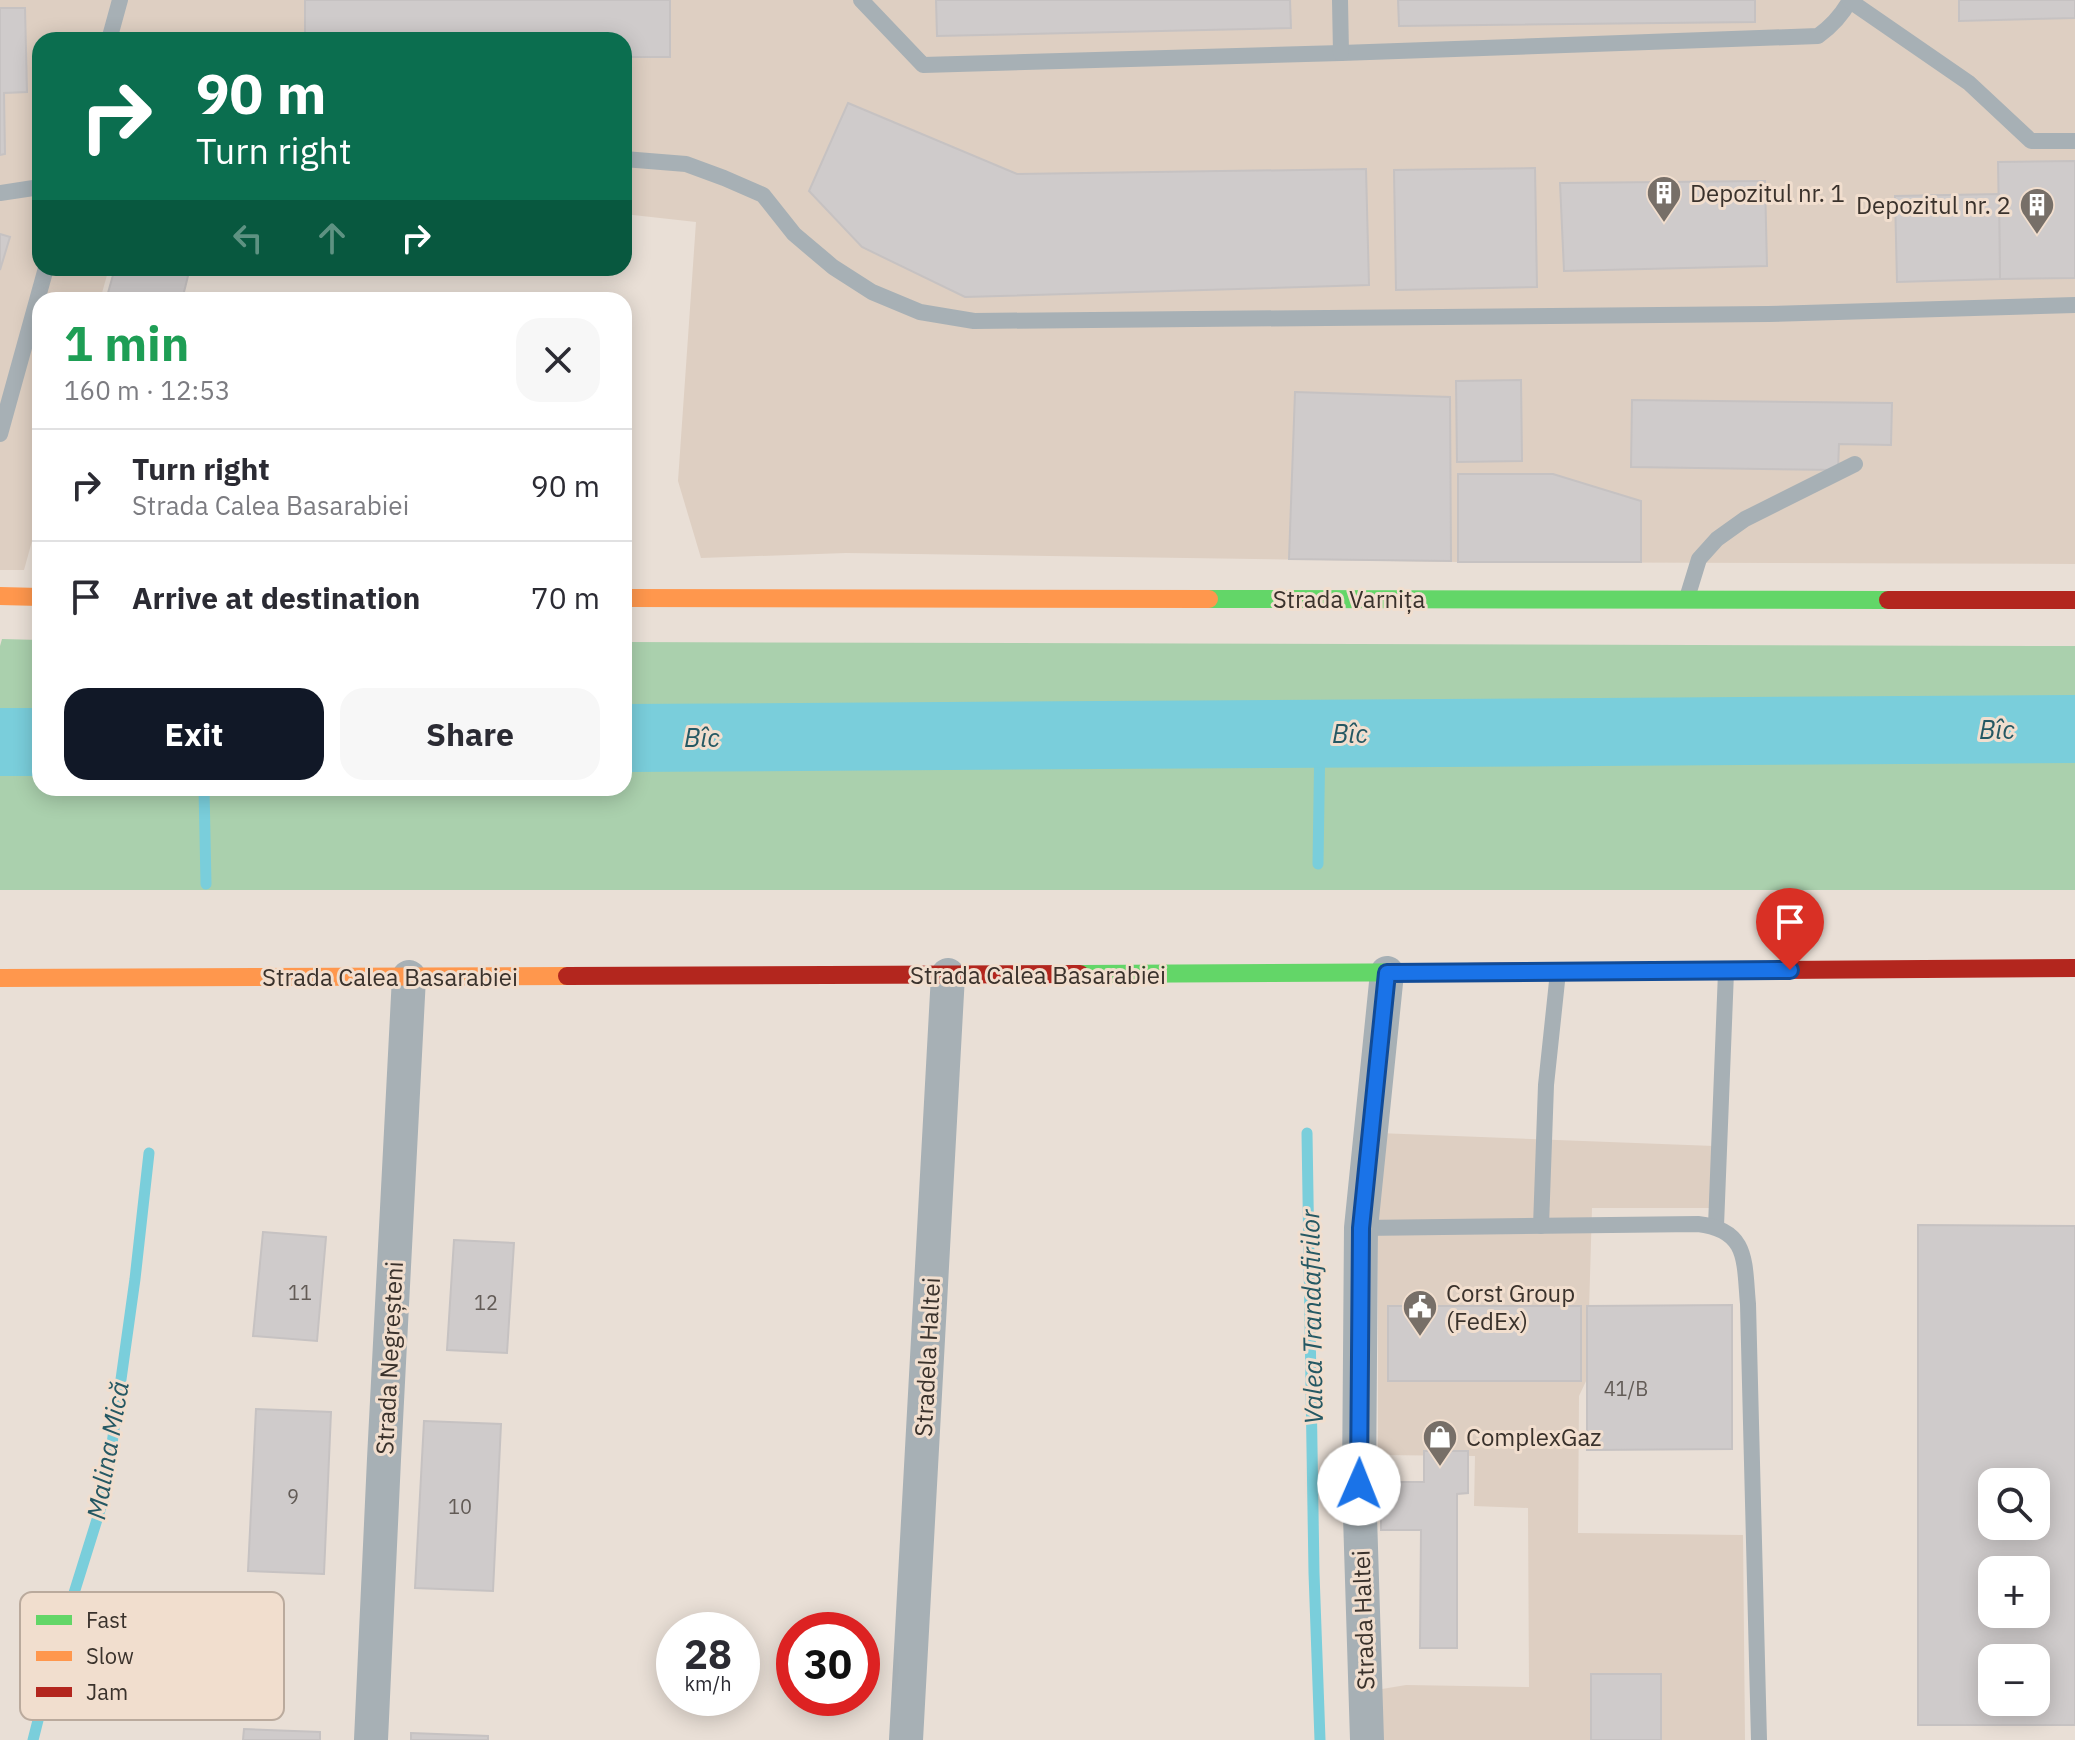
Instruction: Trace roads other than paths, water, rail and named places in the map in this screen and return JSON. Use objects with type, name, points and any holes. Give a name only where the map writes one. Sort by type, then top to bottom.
[{"type":"main road","points":[[0,596],[32,597]]},
{"type":"main road","name":"Strada Varnița","points":[[632,598],[2075,600]]},
{"type":"main road","name":"Strada Calea Basarabiei","points":[[0,978],[2075,968]]},
{"type":"street","name":"Strada Haltei","points":[[1367,1740],[1359,1484],[1361,1228],[1387,973]]},
{"type":"street","name":"Stradela Haltei","points":[[906,1740],[948,975]]},
{"type":"street","name":"Strada Negreșteni","points":[[371,1740],[409,977]]},
{"type":"lane","points":[[111,32],[120,0]]},
{"type":"lane","points":[[861,0],[923,65],[1818,36],[1841,16],[1850,0],[1969,83],[2031,141],[2075,141]]},
{"type":"lane","points":[[1340,0],[1341,53]]},
{"type":"lane","points":[[632,160],[686,164],[763,195],[794,234],[833,267],[872,292],[920,312],[974,321],[1768,314],[2075,305]]},
{"type":"lane","points":[[0,193],[32,188]]},
{"type":"lane","points":[[0,434],[32,319]]},
{"type":"lane","points":[[1686,600],[1699,559],[1717,539],[1745,519],[1855,464]]},
{"type":"lane","points":[[1716,1226],[1726,970]]},
{"type":"lane","points":[[1541,1226],[1546,1085],[1558,972]]},
{"type":"lane","points":[[1361,1228],[1698,1224],[1716,1226],[1732,1236],[1743,1256],[1747,1292],[1759,1740]]},
{"type":"waterway","name":"Bîc","points":[[632,738],[2075,729]]},
{"type":"waterway","name":"Valea Trandafirilor","points":[[1318,864],[1320,733]]},
{"type":"waterway","name":"Bîc","points":[[0,742],[32,742]]},
{"type":"waterway","name":"Malina Mică","points":[[204,796],[206,884]]},
{"type":"waterway","name":"Valea Trandafirilor","points":[[1307,1133],[1314,1573],[1320,1740]]},
{"type":"waterway","name":"Malina Mică","points":[[74,1592],[105,1494],[149,1153]]},
{"type":"waterway","name":"Malina Mică","points":[[33,1740],[38,1720]]},
{"type":"place","name":"Depozitul nr. 1","points":[[1664,224]]},
{"type":"place","name":"Depozitul nr. 2","points":[[2037,236]]},
{"type":"place","name":"Corst Group (FedEx)","points":[[1420,1338]]},
{"type":"place","name":"ComplexGaz","points":[[1440,1468]]}]
